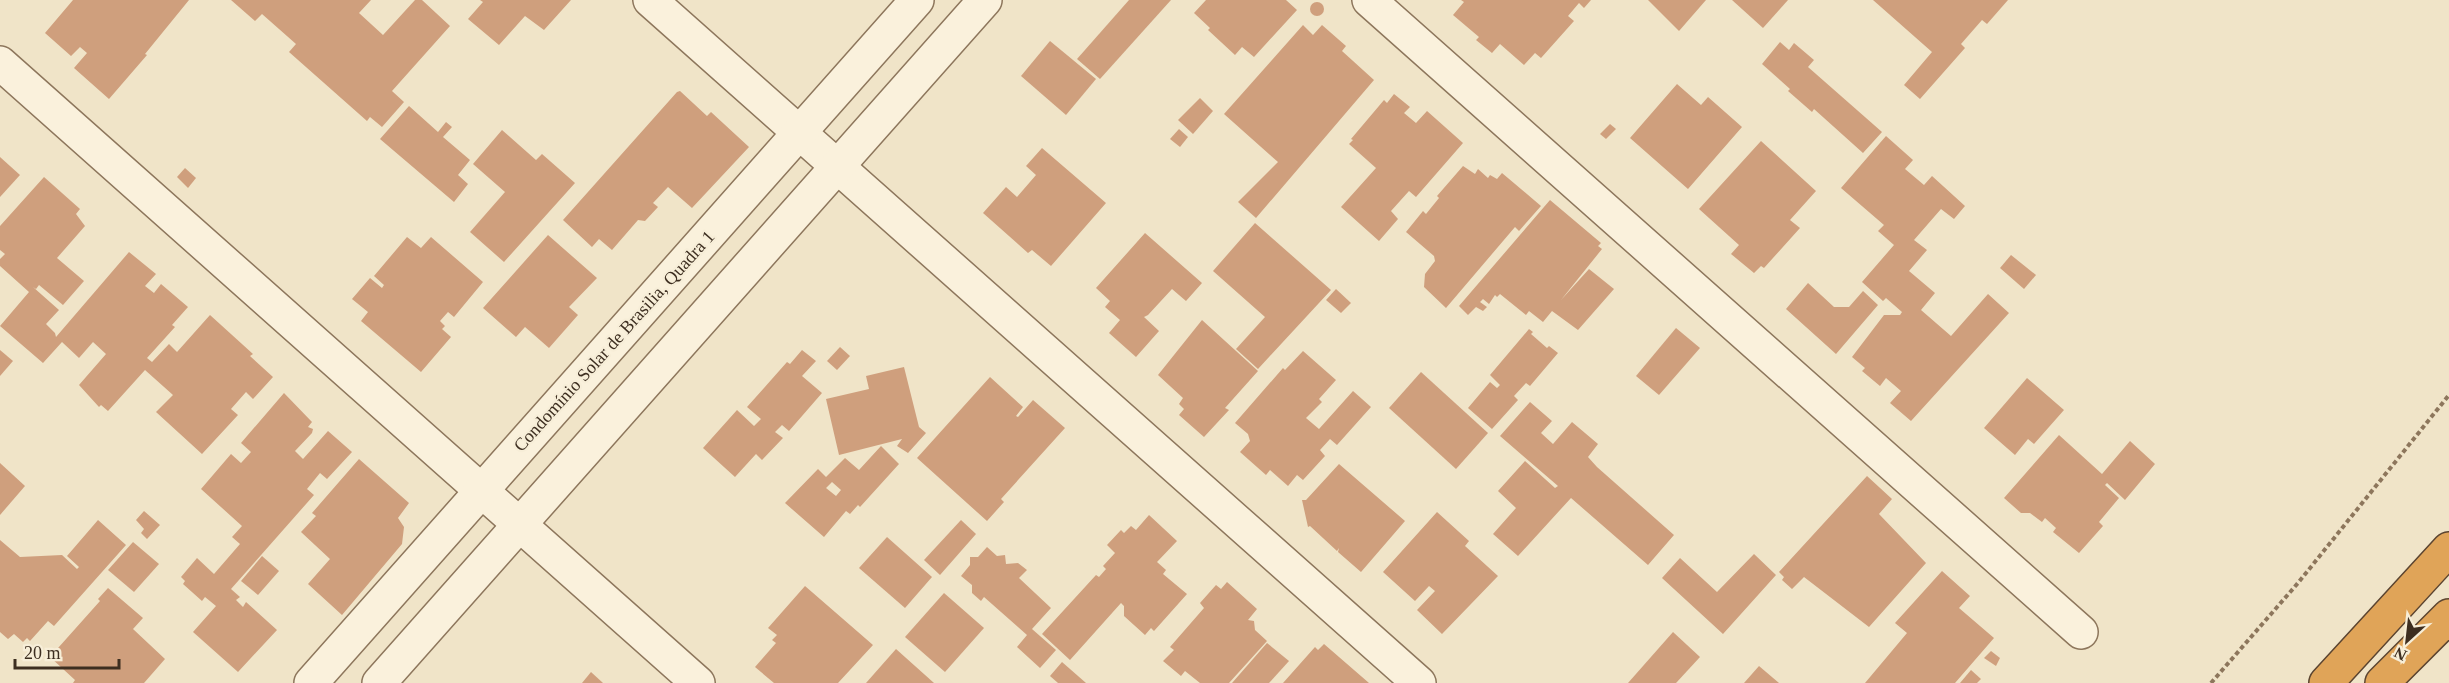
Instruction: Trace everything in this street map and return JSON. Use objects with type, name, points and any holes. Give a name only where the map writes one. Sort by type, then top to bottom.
[{"type":"highway","points":[[2326,683],[2449,549]]},
{"type":"highway","points":[[2382,683],[2449,616]]},
{"type":"street","points":[[650,0],[1419,683]]},
{"type":"street","name":"Condomínio Solar de Brasilia, Quadra 1","points":[[310,683],[917,0]]},
{"type":"street","points":[[379,683],[985,0]]},
{"type":"street","points":[[1370,0],[2080,632]]},
{"type":"street","points":[[0,63],[698,683]]},
{"type":"path","points":[[2211,683],[2298,583],[2449,395]]},
{"type":"building","points":[[73,0],[189,0],[145,54],[147,55],[109,99],[74,68],[87,53],[80,47],[71,56],[45,33]]},
{"type":"building","points":[[231,0],[371,0],[359,13],[383,35],[415,0],[422,0],[450,26],[392,91],[404,102],[382,127],[370,117],[367,121],[289,52],[296,44],[262,14],[255,21]]},
{"type":"building","points":[[480,0],[571,0],[544,30],[525,16],[499,45],[468,19],[483,2]]},
{"type":"building","points":[[1129,0],[1171,0],[1100,79],[1077,59]]},
{"type":"building","points":[[1206,0],[1286,0],[1297,10],[1254,57],[1242,47],[1235,55],[1208,30],[1210,28],[1194,13]]},
{"type":"building","points":[[1461,0],[1591,0],[1584,8],[1579,3],[1568,16],[1574,21],[1541,58],[1535,53],[1524,65],[1500,44],[1492,53],[1476,40],[1479,37],[1453,15],[1464,2]]},
{"type":"building","points":[[1648,0],[1706,0],[1679,31]]},
{"type":"building","points":[[1732,0],[1788,0],[1763,28]]},
{"type":"building","points":[[1873,0],[2008,0],[1987,24],[1982,20],[1961,44],[1965,48],[1920,99],[1904,85],[1932,52]]},
{"type":"building","points":[[1317,2],[1322,4],[1324,9],[1322,14],[1317,16],[1312,14],[1310,9],[1312,4]]},
{"type":"building","points":[[1303,25],[1313,35],[1322,25],[1346,46],[1342,51],[1374,80],[1256,218],[1238,202],[1278,162],[1224,114]]},
{"type":"building","points":[[1050,41],[1096,79],[1066,115],[1021,76]]},
{"type":"building","points":[[1780,42],[1789,50],[1794,43],[1814,60],[1808,67],[1882,132],[1863,153],[1814,109],[1812,112],[1788,91],[1790,89],[1762,64]]},
{"type":"building","points":[[1677,84],[1701,105],[1708,97],[1742,127],[1688,189],[1630,138]]},
{"type":"building","points":[[680,91],[707,116],[711,112],[749,147],[692,208],[668,187],[653,203],[658,207],[645,221],[638,220],[612,250],[599,239],[592,247],[563,220]]},
{"type":"building","points":[[1394,94],[1410,107],[1404,113],[1416,123],[1427,111],[1463,143],[1416,197],[1409,191],[1391,211],[1398,219],[1379,241],[1341,207],[1376,168],[1349,144],[1353,140],[1351,139],[1384,100],[1387,103]]},
{"type":"building","points":[[1200,98],[1213,111],[1193,134],[1178,120]]},
{"type":"building","points":[[409,106],[438,132],[446,122],[452,127],[443,137],[470,160],[458,175],[468,184],[454,202],[380,139]]},
{"type":"building","points":[[1610,124],[1616,129],[1606,139],[1600,134]]},
{"type":"building","points":[[1179,129],[1188,137],[1180,147],[1170,139]]},
{"type":"building","points":[[502,130],[536,160],[542,154],[575,183],[504,262],[470,232],[505,192],[473,164]]},
{"type":"building","points":[[1886,136],[1913,160],[1905,169],[1924,185],[1932,176],[1965,206],[1954,219],[1941,209],[1914,240],[1927,250],[1909,271],[1935,293],[1921,310],[1951,336],[1988,294],[2009,313],[1911,421],[1890,403],[1901,391],[1886,378],[1880,386],[1862,371],[1865,368],[1852,357],[1884,315],[1900,315],[1902,312],[1886,298],[1883,301],[1862,282],[1894,245],[1878,231],[1884,225],[1841,188]]},
{"type":"building","points":[[1761,141],[1816,191],[1790,220],[1800,228],[1764,268],[1761,266],[1754,273],[1731,254],[1739,245],[1699,209]]},
{"type":"building","points":[[1042,148],[1106,203],[1051,266],[1032,250],[1028,253],[983,213],[1006,187],[1017,197],[1036,175],[1026,166]]},
{"type":"building","points":[[0,157],[20,175],[0,197]]},
{"type":"building","points":[[1463,166],[1475,174],[1478,169],[1488,178],[1490,175],[1497,179],[1502,173],[1541,206],[1519,231],[1515,227],[1446,308],[1424,287],[1425,274],[1435,261],[1434,256],[1406,232],[1423,211],[1426,214],[1439,198],[1437,196]]},
{"type":"building","points":[[185,168],[196,178],[188,188],[177,177]]},
{"type":"building","points":[[44,177],[80,209],[76,214],[85,226],[57,258],[84,281],[63,305],[39,285],[36,289],[33,287],[59,310],[46,324],[56,337],[129,252],[156,274],[145,286],[154,293],[161,284],[188,307],[172,325],[175,327],[147,358],[152,362],[169,344],[177,352],[210,315],[253,354],[250,356],[273,377],[253,399],[246,392],[231,409],[238,415],[202,454],[156,412],[173,395],[145,370],[108,411],[101,405],[99,407],[79,385],[106,354],[93,342],[79,358],[62,342],[43,363],[0,326],[29,292],[0,266],[0,259],[5,254],[0,250],[0,226]]},
{"type":"building","points":[[1550,200],[1601,243],[1598,246],[1602,249],[1561,300],[1589,269],[1614,289],[1578,330],[1552,311],[1543,322],[1529,311],[1526,315],[1500,294],[1497,297],[1495,295],[1489,304],[1483,299],[1480,302],[1487,307],[1483,311],[1476,307],[1468,315],[1459,306]]},
{"type":"building","points":[[1255,223],[1331,290],[1258,369],[1236,349],[1265,317],[1213,271]]},
{"type":"building","points":[[1145,233],[1202,283],[1186,301],[1172,289],[1144,317],[1159,331],[1136,357],[1109,333],[1120,320],[1105,307],[1110,301],[1096,288]]},
{"type":"building","points":[[548,235],[597,278],[569,307],[578,315],[549,348],[525,327],[516,337],[483,308]]},
{"type":"building","points":[[407,237],[421,248],[431,237],[483,282],[454,317],[448,312],[440,321],[445,326],[442,329],[451,337],[421,372],[361,321],[368,312],[352,299],[370,278],[382,288],[384,285],[374,276]]},
{"type":"building","points":[[2011,255],[2036,275],[2024,289],[2000,268]]},
{"type":"building","points":[[1808,283],[1834,307],[1849,307],[1863,291],[1878,305],[1836,354],[1786,309]]},
{"type":"building","points":[[1336,289],[1351,303],[1341,313],[1326,300]]},
{"type":"building","points":[[1202,320],[1258,371],[1225,408],[1229,410],[1204,437],[1179,415],[1184,409],[1179,404],[1183,398],[1158,375]]},
{"type":"building","points":[[1676,328],[1700,348],[1659,395],[1636,376]]},
{"type":"building","points":[[1529,329],[1533,332],[1531,334],[1547,348],[1549,346],[1558,353],[1530,386],[1526,383],[1514,396],[1518,400],[1492,429],[1468,408],[1490,382],[1497,388],[1500,385],[1490,375]]},
{"type":"building","points":[[840,347],[850,356],[837,370],[827,361]]},
{"type":"building","points":[[0,350],[13,361],[0,376]]},
{"type":"building","points":[[802,350],[816,361],[802,376],[822,393],[789,431],[782,425],[775,432],[783,438],[762,460],[756,454],[735,477],[703,448],[737,410],[754,426],[761,419],[747,407],[787,362],[790,364]]},
{"type":"building","points":[[1303,351],[1336,380],[1319,399],[1322,402],[1306,418],[1319,429],[1353,391],[1371,407],[1337,445],[1330,439],[1320,450],[1325,456],[1303,480],[1297,475],[1288,486],[1270,470],[1266,475],[1240,452],[1250,441],[1248,434],[1235,423],[1283,368],[1285,370]]},
{"type":"building","points":[[904,367],[919,427],[926,433],[908,453],[897,446],[902,439],[839,455],[826,399],[869,389],[866,376]]},
{"type":"building","points":[[1421,372],[1488,433],[1456,469],[1389,408]]},
{"type":"building","points":[[990,377],[1023,407],[1016,416],[1018,417],[1033,400],[1065,428],[1001,499],[1004,502],[987,521],[917,458]]},
{"type":"building","points":[[2027,378],[2064,410],[2034,444],[2028,439],[2015,455],[1984,428]]},
{"type":"building","points":[[284,393],[312,422],[308,427],[313,429],[312,433],[295,451],[303,459],[328,431],[352,452],[327,479],[320,473],[307,489],[314,495],[231,589],[240,597],[236,600],[243,607],[246,602],[277,630],[238,672],[193,632],[216,606],[205,597],[202,601],[183,584],[185,581],[181,577],[197,558],[214,574],[240,544],[232,537],[242,526],[201,489],[231,454],[241,463],[251,452],[241,443]]},
{"type":"building","points":[[1530,402],[1552,421],[1541,433],[1553,444],[1572,422],[1598,444],[1588,457],[1597,467],[1674,535],[1648,565],[1571,498],[1518,556],[1493,534],[1516,508],[1498,491],[1525,461],[1555,488],[1558,486],[1500,436]]},
{"type":"building","points":[[2059,435],[2102,474],[2130,441],[2155,464],[2125,500],[2107,483],[2105,485],[2119,498],[2099,522],[2103,526],[2079,553],[2053,532],[2056,528],[2045,518],[2042,522],[2030,513],[2021,513],[2004,498]]},
{"type":"building","points":[[881,446],[899,464],[860,507],[858,505],[850,514],[846,511],[824,537],[785,503],[818,469],[826,477],[845,458],[859,470]],"holes":[[[832,482],[841,490],[836,496],[826,488]]]},
{"type":"building","points":[[359,459],[409,503],[398,518],[404,527],[402,544],[342,615],[308,584],[330,559],[301,532],[316,516],[312,513]]},
{"type":"building","points":[[0,463],[25,486],[0,515]]},
{"type":"building","points":[[1339,464],[1405,521],[1361,572],[1338,552],[1339,548],[1337,551],[1310,526],[1308,527],[1302,500],[1306,500]]},
{"type":"building","points":[[1867,476],[1892,499],[1879,514],[1926,563],[1869,627],[1804,577],[1792,589],[1782,580],[1784,577],[1779,572]]},
{"type":"building","points":[[144,511],[160,525],[147,539],[141,533],[144,529],[136,520]]},
{"type":"building","points":[[1437,512],[1469,541],[1465,546],[1498,576],[1442,634],[1417,610],[1435,591],[1429,586],[1415,601],[1383,572]]},
{"type":"building","points":[[1149,515],[1177,541],[1157,562],[1166,570],[1163,574],[1187,594],[1154,631],[1151,628],[1145,635],[1124,616],[1124,606],[1121,603],[1070,660],[1042,634],[1096,575],[1099,577],[1106,569],[1103,566],[1115,553],[1107,545],[1121,530],[1124,533],[1131,526],[1136,530]]},
{"type":"building","points":[[98,520],[126,545],[54,626],[48,621],[30,641],[27,638],[23,642],[14,634],[8,639],[0,632],[0,540],[20,557],[62,555],[77,569],[79,567],[67,556]]},
{"type":"building","points":[[961,520],[976,534],[940,575],[924,560]]},
{"type":"building","points":[[887,537],[932,577],[905,608],[859,568]]},
{"type":"building","points":[[133,542],[159,564],[134,592],[108,570]]},
{"type":"building","points":[[987,547],[997,556],[1005,555],[1006,564],[1018,563],[1027,570],[1019,578],[1051,608],[1032,629],[1056,650],[1040,668],[1017,647],[1027,635],[984,597],[981,601],[972,593],[972,585],[961,576],[970,565],[970,557],[978,557]]},
{"type":"building","points":[[1754,554],[1776,575],[1723,634],[1662,578],[1680,558],[1717,592]]},
{"type":"building","points":[[262,556],[279,571],[258,595],[241,581]]},
{"type":"building","points":[[1942,571],[1970,596],[1959,608],[1994,638],[1955,683],[1865,683],[1907,633],[1895,623]]},
{"type":"building","points":[[1227,582],[1257,609],[1248,620],[1254,621],[1255,630],[1267,641],[1229,683],[1200,683],[1185,671],[1181,676],[1163,661],[1174,650],[1170,647],[1204,608],[1200,603],[1216,585],[1221,589]]},
{"type":"building","points":[[805,586],[873,645],[838,683],[774,683],[755,667],[776,643],[772,640],[777,635],[768,628]]},
{"type":"building","points":[[108,588],[143,618],[133,629],[165,659],[144,683],[73,683],[75,680],[50,657],[100,601],[98,599]]},
{"type":"building","points":[[944,593],[984,628],[945,672],[905,637]]},
{"type":"building","points":[[1673,632],[1700,657],[1676,683],[1628,683]]},
{"type":"building","points":[[1267,643],[1289,661],[1269,683],[1232,683]]},
{"type":"building","points":[[1324,644],[1369,683],[1283,683],[1315,647],[1318,650]]},
{"type":"building","points":[[896,649],[934,683],[866,683]]},
{"type":"building","points":[[1991,651],[2000,658],[1996,666],[1984,658]]},
{"type":"building","points":[[1062,662],[1086,683],[1058,683],[1050,676]]},
{"type":"building","points":[[1759,666],[1779,683],[1744,683]]},
{"type":"building","points":[[1971,670],[1981,679],[1977,683],[1960,683]]},
{"type":"building","points":[[591,672],[603,683],[582,683]]}]
